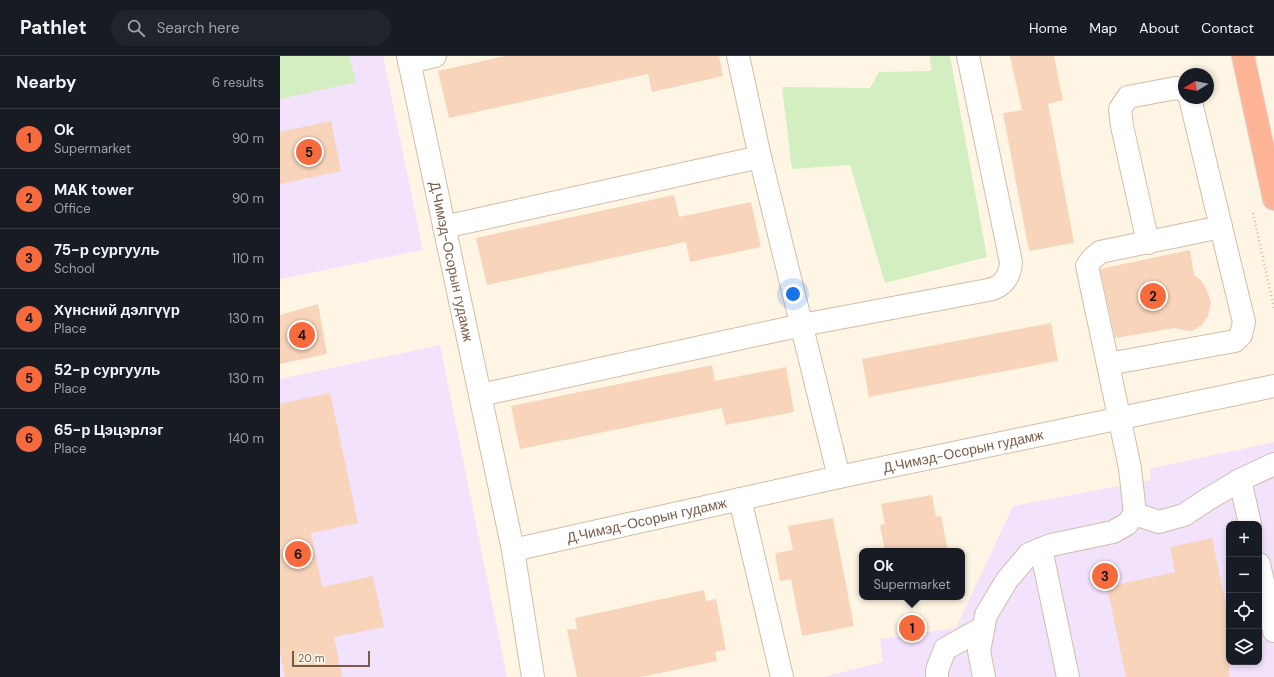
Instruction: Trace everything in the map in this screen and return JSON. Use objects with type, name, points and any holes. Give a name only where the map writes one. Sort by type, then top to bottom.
[{"type":"highway","points":[[1243,56],[1274,199]]},
{"type":"street","points":[[408,59],[435,56]]},
{"type":"street","points":[[738,56],[760,157],[839,477]]},
{"type":"street","points":[[480,395],[802,325],[998,287],[1006,279],[1011,262],[968,56]]},
{"type":"street","name":"Д.Чимэд-Осорын гудамж","points":[[408,59],[513,550],[839,477],[1274,386]]},
{"type":"street","points":[[1148,243],[1122,126],[1120,109],[1128,97],[1178,88]]},
{"type":"street","points":[[1108,364],[1235,341],[1241,335],[1244,322],[1191,104]]},
{"type":"street","points":[[444,227],[760,157]]},
{"type":"street","points":[[984,677],[979,651],[986,615],[1007,580],[1029,554],[1041,549],[1113,532],[1128,524],[1135,514],[1130,468],[1087,266],[1100,252],[1221,227]]},
{"type":"street","points":[[1135,514],[1159,522],[1184,516],[1205,501],[1240,480],[1274,464]]},
{"type":"street","points":[[1240,480],[1249,521]]},
{"type":"street","points":[[740,499],[782,677]]},
{"type":"street","points":[[1041,549],[1068,677]]},
{"type":"street","points":[[513,550],[533,677]]},
{"type":"street","points":[[1262,577],[1274,631]]},
{"type":"street","points":[[937,677],[937,670],[945,649],[983,628]]},
{"type":"shaded area","points":[[280,56],[383,56],[423,250],[280,279]]},
{"type":"shaded area","points":[[440,345],[507,677],[280,677],[280,379]]},
{"type":"shaded area","points":[[1274,442],[1274,677],[823,677],[883,662],[880,639],[956,628],[1013,506],[1151,480],[1149,469]]},
{"type":"green space","points":[[280,56],[349,56],[356,82],[280,99]]},
{"type":"green space","points":[[930,56],[950,56],[987,257],[885,283],[850,165],[792,169],[782,87],[870,88],[879,72],[931,71]]},
{"type":"building","points":[[505,56],[719,56],[723,76],[652,92],[648,74],[449,118],[438,71]]},
{"type":"building","points":[[1010,56],[1054,56],[1063,100],[1048,104],[1074,243],[1029,251],[1003,113],[1022,110]]},
{"type":"building","points":[[331,121],[341,171],[280,184],[280,132]]},
{"type":"building","points":[[674,195],[679,217],[751,202],[761,247],[690,262],[686,242],[487,285],[476,238]]},
{"type":"building","points":[[1190,250],[1194,275],[1201,280],[1207,290],[1211,303],[1208,316],[1202,325],[1192,331],[1174,328],[1115,338],[1100,269]]},
{"type":"building","points":[[318,304],[327,354],[280,364],[280,315]]},
{"type":"building","points":[[1051,323],[1058,361],[869,397],[862,359]]},
{"type":"building","points":[[712,365],[715,381],[786,367],[794,412],[726,425],[722,408],[520,449],[511,406]]},
{"type":"building","points":[[330,393],[358,523],[311,533],[322,587],[373,576],[384,627],[334,637],[342,677],[285,677],[280,652],[280,404]]},
{"type":"building","points":[[932,495],[936,517],[941,516],[947,548],[884,548],[880,525],[885,524],[881,504]]},
{"type":"building","points":[[833,518],[854,626],[802,636],[791,579],[780,581],[775,553],[793,550],[788,526]]},
{"type":"building","points":[[1212,538],[1226,605],[1226,665],[1229,665],[1229,677],[1126,677],[1107,587],[1175,572],[1170,547]]},
{"type":"building","points":[[704,590],[706,601],[716,599],[726,650],[715,652],[717,661],[641,677],[577,677],[567,630],[577,629],[575,618]]},
{"type":"place","name":"52-р сургууль","points":[[309,152]]},
{"type":"place","name":"MAK tower","points":[[1153,296]]},
{"type":"place","name":"Хүнсний дэлгүүр","points":[[302,335]]},
{"type":"place","name":"65-р Цэцэрлэг","points":[[298,554]]},
{"type":"place","name":"75-р сургууль","points":[[1105,576]]},
{"type":"place","name":"Ok","points":[[912,628]]}]
